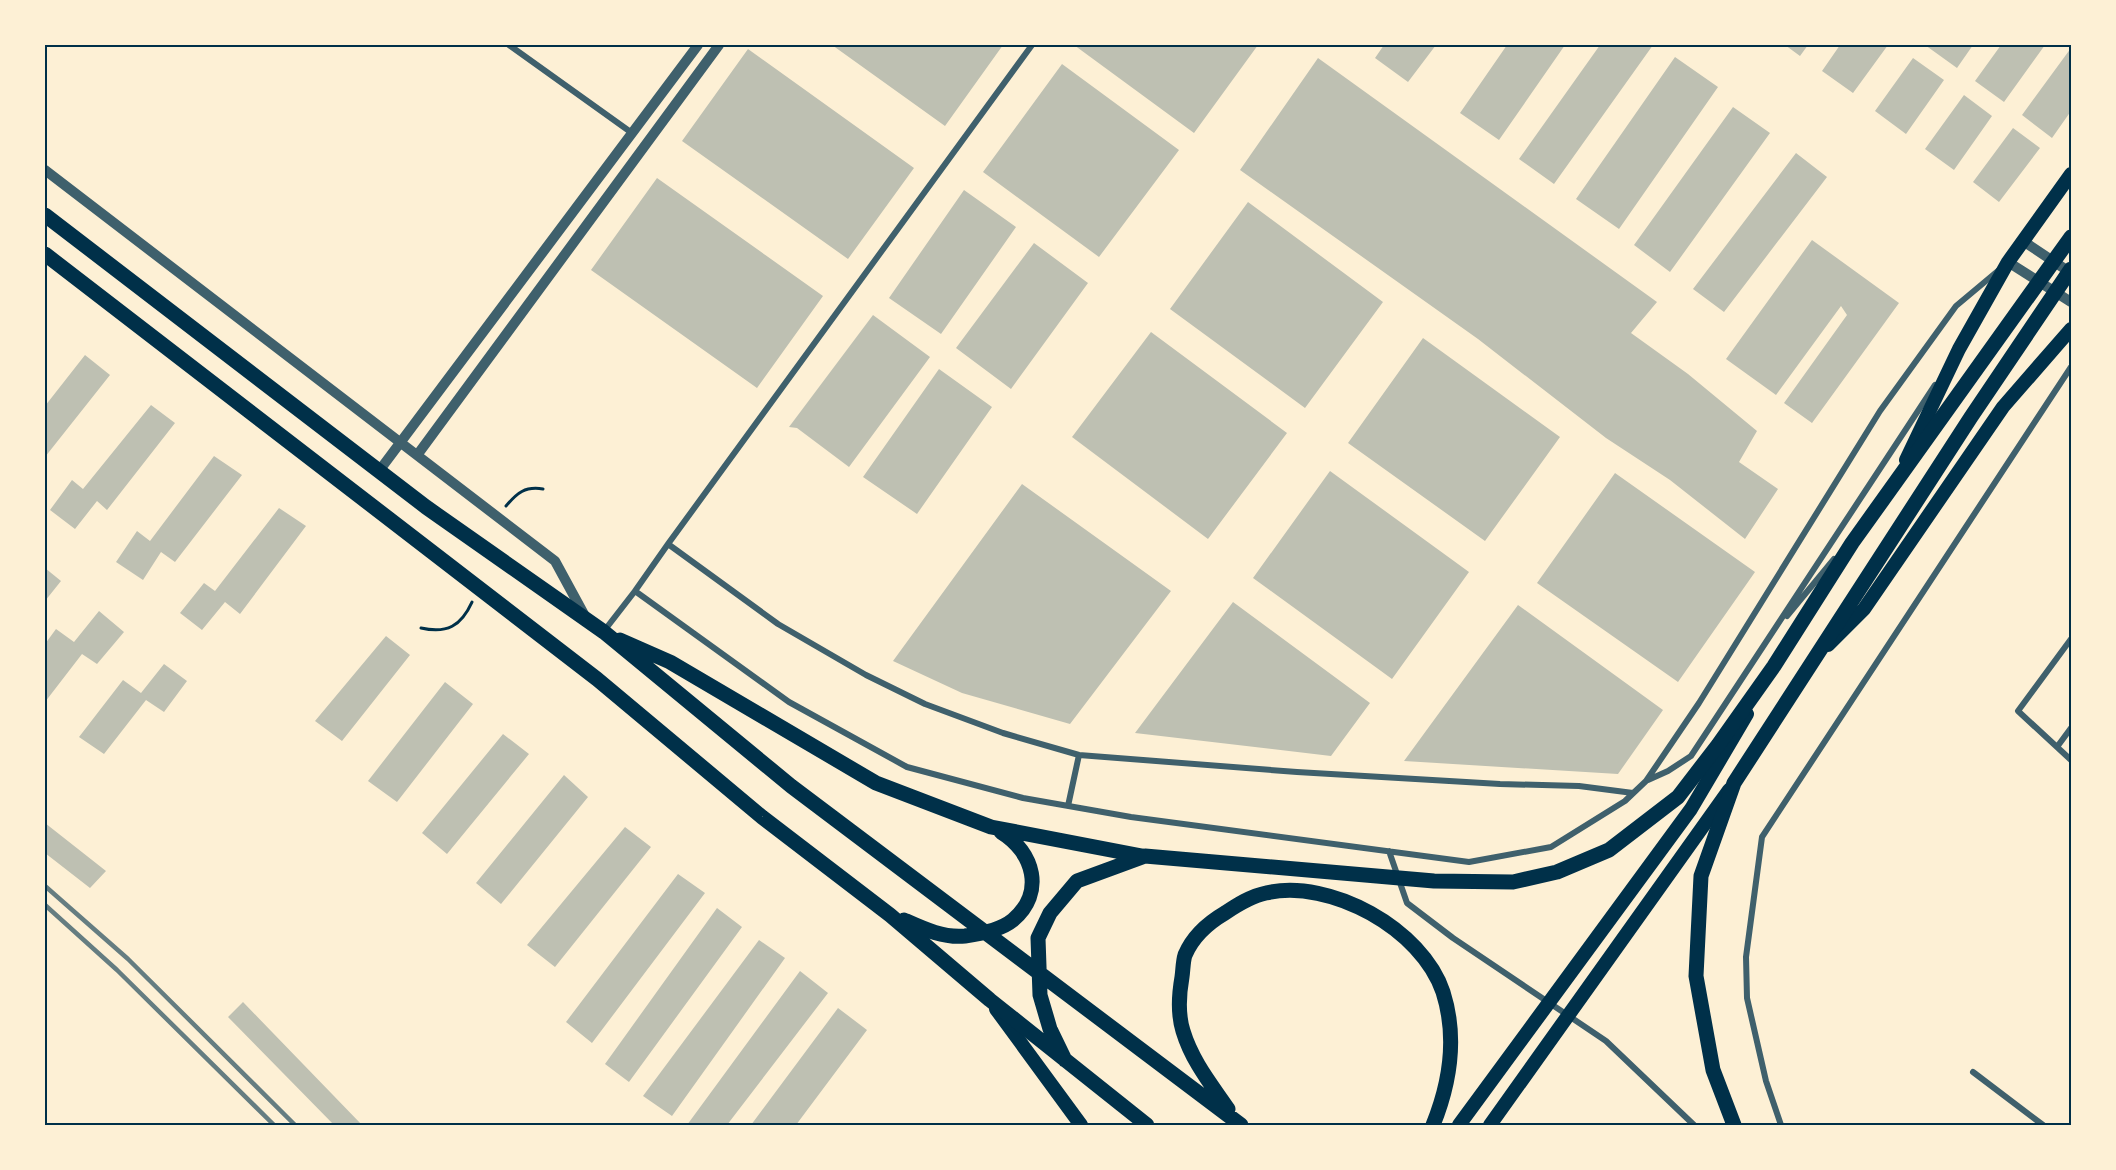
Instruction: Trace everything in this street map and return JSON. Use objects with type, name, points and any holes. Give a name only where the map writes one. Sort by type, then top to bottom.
[{"type":"highway","points":[[45,215],[426,507],[604,632],[791,786],[1239,1123]]},
{"type":"highway","points":[[991,827],[1144,856],[1434,881],[1513,882],[1557,872],[1609,850],[1678,797],[1718,745],[1774,666],[1852,543],[2071,237]]},
{"type":"highway","points":[[45,254],[597,680],[762,817],[890,915],[990,1000],[1147,1125]]},
{"type":"highway","points":[[1734,1125],[1713,1070],[1696,976],[1701,876],[1734,783],[1971,417],[2071,271]]},
{"type":"highway","points":[[604,632],[670,663],[876,783],[991,827],[1014,840],[1026,855],[1032,872],[1027,905],[1012,921],[989,931],[965,936],[940,935],[890,915]]},
{"type":"highway","points":[[1065,1060],[1050,1029],[1040,995],[1038,938],[1050,913],[1077,881],[1144,856]]},
{"type":"highway","points":[[1239,1123],[1193,1059],[1182,1029],[1179,996],[1185,955],[1205,926],[1241,903],[1266,893],[1299,891],[1330,895],[1374,914],[1400,933],[1425,960],[1442,990],[1450,1024],[1450,1062],[1442,1102],[1432,1125]]},
{"type":"main road","points":[[1896,481],[1959,349],[2008,262],[2071,174]]},
{"type":"main road","points":[[1818,655],[1864,609],[2003,407],[2071,329]]},
{"type":"main road","points":[[1460,1125],[1691,809],[1774,666]]},
{"type":"main road","points":[[1490,1125],[1734,783]]},
{"type":"main road","points":[[990,1000],[1081,1125]]},
{"type":"street","points":[[508,45],[632,133]]},
{"type":"street","points":[[379,471],[698,45]]},
{"type":"street","points":[[418,454],[719,45]]},
{"type":"street","points":[[604,632],[1032,45]]},
{"type":"street","points":[[45,170],[555,561],[588,621]]},
{"type":"street","points":[[2023,241],[2071,271]]},
{"type":"street","points":[[635,591],[789,702],[907,767],[1023,798],[1131,818],[1469,862],[1551,847],[1625,801],[1646,781],[1699,703],[1880,411],[1956,306],[2008,262],[2071,302]]},
{"type":"street","points":[[1646,781],[1668,771],[1691,756],[1959,349]]},
{"type":"street","points":[[1781,1125],[1766,1081],[1747,998],[1746,957],[1761,837],[2071,367]]},
{"type":"street","points":[[1765,643],[1882,501]]},
{"type":"street","points":[[668,544],[778,624],[866,675],[925,704],[1003,734],[1079,754],[1309,773],[1500,784],[1579,786],[1633,793]]},
{"type":"street","points":[[2071,639],[2018,711],[2071,760]]},
{"type":"street","points":[[2057,747],[2071,728]]},
{"type":"street","points":[[1068,806],[1079,754]]},
{"type":"street","points":[[1389,851],[1407,903],[1453,938],[1606,1041],[1694,1125]]},
{"type":"street","points":[[1973,1072],[2043,1125]]},
{"type":"building","points":[[832,45],[1003,45],[945,126]]},
{"type":"building","points":[[1074,45],[1258,45],[1194,133]]},
{"type":"building","points":[[1384,45],[1436,45],[1408,82],[1375,58]]},
{"type":"building","points":[[1507,45],[1565,45],[1499,140],[1460,113]]},
{"type":"building","points":[[1600,45],[1653,45],[1554,184],[1519,159]]},
{"type":"building","points":[[1785,45],[1808,45],[1800,56]]},
{"type":"building","points":[[1840,45],[1888,45],[1853,93],[1822,71]]},
{"type":"building","points":[[1925,45],[1973,45],[1957,68]]},
{"type":"building","points":[[2001,45],[2045,45],[2004,102],[1975,81]]},
{"type":"building","points":[[2071,48],[2071,111],[2052,138],[2022,115]]},
{"type":"building","points":[[748,49],[914,168],[848,259],[682,141]]},
{"type":"building","points":[[1675,57],[1718,87],[1619,229],[1576,199]]},
{"type":"building","points":[[1318,58],[1657,302],[1631,333],[1688,374],[1757,431],[1739,462],[1778,489],[1745,539],[1670,480],[1606,438],[1478,339],[1240,170]]},
{"type":"building","points":[[1913,58],[1944,80],[1906,134],[1875,111]]},
{"type":"building","points":[[1062,64],[1179,150],[1099,257],[983,172]]},
{"type":"building","points":[[1964,95],[1992,116],[1954,170],[1925,149]]},
{"type":"building","points":[[1733,107],[1770,133],[1670,272],[1634,245]]},
{"type":"building","points":[[2013,128],[2040,148],[1999,202],[1973,182]]},
{"type":"building","points":[[1796,153],[1827,177],[1724,312],[1693,289]]},
{"type":"building","points":[[657,178],[823,296],[757,388],[591,270]]},
{"type":"building","points":[[964,190],[1016,227],[941,334],[889,298]]},
{"type":"building","points":[[1248,202],[1383,302],[1305,408],[1170,309]]},
{"type":"building","points":[[1812,240],[1899,303],[1812,423],[1784,403],[1847,315],[1841,306],[1776,395],[1726,359]]},
{"type":"building","points":[[1034,243],[1088,283],[1011,389],[956,348]]},
{"type":"building","points":[[873,315],[930,357],[849,467],[797,428],[789,427]]},
{"type":"building","points":[[1151,332],[1287,433],[1208,539],[1072,437]]},
{"type":"building","points":[[1423,338],[1560,437],[1485,541],[1348,443]]},
{"type":"building","points":[[85,355],[110,375],[45,457],[45,406]]},
{"type":"building","points":[[939,369],[992,407],[917,514],[863,477]]},
{"type":"building","points":[[151,405],[175,423],[107,510],[97,501],[75,529],[50,510],[72,480],[83,489]]},
{"type":"building","points":[[214,456],[242,475],[175,562],[161,552],[143,580],[116,562],[137,531],[150,541]]},
{"type":"building","points":[[1330,471],[1469,572],[1392,679],[1253,578]]},
{"type":"building","points":[[1615,473],[1755,572],[1678,682],[1537,583]]},
{"type":"building","points":[[1022,484],[1171,591],[1070,724],[962,693],[893,661]]},
{"type":"building","points":[[279,508],[306,526],[240,614],[225,602],[202,630],[180,613],[204,583],[215,591]]},
{"type":"building","points":[[45,568],[61,581],[45,601]]},
{"type":"building","points":[[1233,602],[1370,703],[1331,756],[1135,733]]},
{"type":"building","points":[[1518,605],[1663,710],[1618,774],[1404,761]]},
{"type":"building","points":[[99,611],[124,632],[97,664],[82,654],[45,702],[45,644],[56,629],[74,642]]},
{"type":"building","points":[[386,636],[410,655],[342,741],[315,721]]},
{"type":"building","points":[[164,664],[187,681],[164,712],[146,700],[104,754],[79,737],[123,680],[141,693]]},
{"type":"building","points":[[445,682],[473,704],[397,802],[368,781]]},
{"type":"building","points":[[503,734],[529,754],[447,854],[422,833]]},
{"type":"building","points":[[564,775],[588,797],[501,904],[476,883]]},
{"type":"building","points":[[45,823],[106,871],[90,888],[45,853]]},
{"type":"building","points":[[625,827],[651,847],[555,967],[527,945]]},
{"type":"building","points":[[678,874],[705,893],[592,1043],[566,1022]]},
{"type":"building","points":[[717,908],[742,927],[629,1082],[605,1064]]},
{"type":"building","points":[[759,940],[785,958],[672,1116],[643,1096]]},
{"type":"building","points":[[800,971],[828,993],[727,1125],[687,1125]]},
{"type":"building","points":[[243,1002],[362,1125],[334,1125],[228,1017]]},
{"type":"building","points":[[838,1008],[867,1030],[796,1125],[751,1125]]},
{"type":"railway","points":[[45,886],[128,959],[295,1125]]},
{"type":"railway","points":[[45,905],[117,970],[274,1125]]}]
